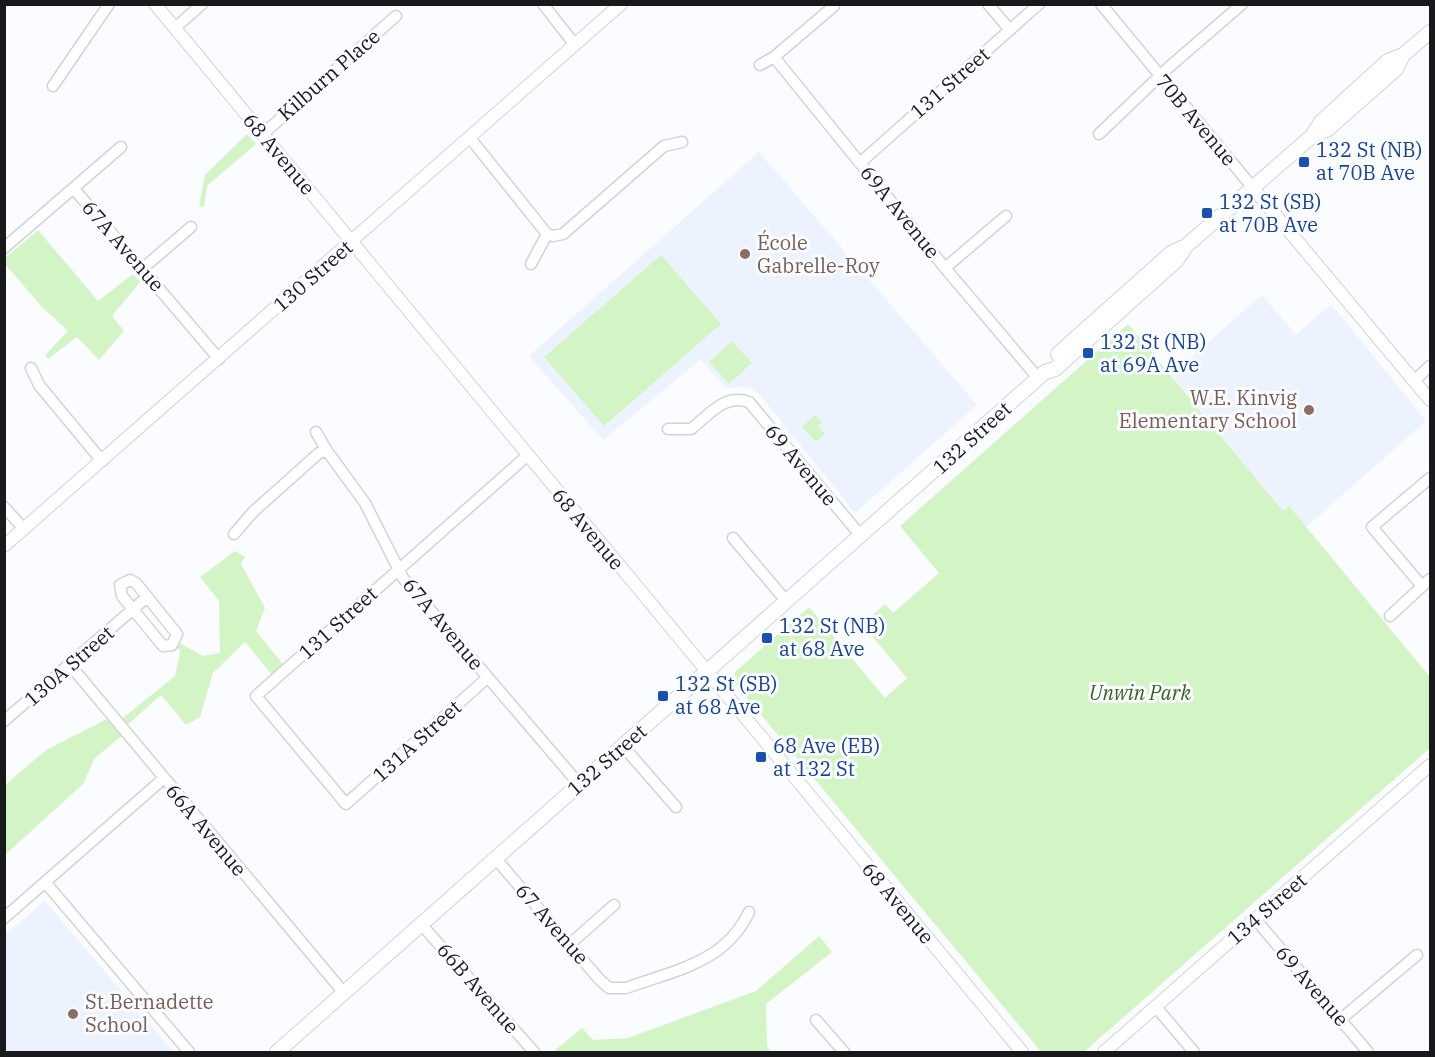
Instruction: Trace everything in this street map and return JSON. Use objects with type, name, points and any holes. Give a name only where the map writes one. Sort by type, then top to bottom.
[{"type":"main road","name":"132 Street","points":[[277,1053],[1042,375],[1049,362],[1171,253],[1186,246],[1312,136],[1321,122],[1388,61],[1403,55],[1431,32]]},
{"type":"street","points":[[53,86],[109,4]]},
{"type":"street","name":"68 Avenue","points":[[155,4],[1022,1053]]},
{"type":"street","points":[[175,28],[202,4]]},
{"type":"street","points":[[543,4],[575,45]]},
{"type":"street","name":"130 Street","points":[[4,546],[621,4]]},
{"type":"street","points":[[988,4],[1010,30]]},
{"type":"street","name":"131 Street","points":[[861,162],[1039,4]]},
{"type":"street","name":"70B Avenue","points":[[1101,4],[1431,400]]},
{"type":"street","points":[[1099,134],[1242,4]]},
{"type":"street","points":[[760,65],[774,57],[834,6]]},
{"type":"street","name":"Kilburn Place","points":[[262,134],[396,16]]},
{"type":"street","name":"69A Avenue","points":[[774,57],[945,268],[1042,375]]},
{"type":"street","points":[[470,138],[547,234],[553,236],[563,234],[663,146],[682,142]]},
{"type":"street","points":[[4,248],[121,147]]},
{"type":"street","name":"67A Avenue","points":[[74,189],[219,359]]},
{"type":"street","points":[[945,268],[1006,216]]},
{"type":"street","points":[[142,269],[191,227]]},
{"type":"street","points":[[531,264],[547,234]]},
{"type":"street","points":[[1414,381],[1431,366]]},
{"type":"street","points":[[31,368],[39,385],[102,461]]},
{"type":"street","name":"69 Avenue","points":[[668,429],[691,429],[725,401],[738,398],[749,402],[861,536]]},
{"type":"street","name":"67A Avenue","points":[[316,432],[323,452],[365,503],[398,569],[487,678],[579,784]]},
{"type":"street","points":[[234,534],[253,512],[323,452]]},
{"type":"street","name":"131 Street","points":[[346,804],[256,696],[528,455]]},
{"type":"street","points":[[1390,615],[1426,583],[1372,527],[1431,478]]},
{"type":"street","points":[[4,507],[24,529]]},
{"type":"street","points":[[733,538],[787,602]]},
{"type":"street","points":[[124,582],[136,583],[147,597],[177,634],[172,645],[163,646],[122,596],[120,585],[124,582]]},
{"type":"street","name":"130A Street","points":[[4,722],[147,597]]},
{"type":"street","name":"66A Avenue","points":[[70,665],[344,993]]},
{"type":"street","name":"131A Street","points":[[346,804],[487,678]]},
{"type":"street","points":[[623,746],[676,807]]},
{"type":"street","name":"134 Street","points":[[1104,1053],[1431,765]]},
{"type":"street","points":[[4,918],[163,778]]},
{"type":"street","name":"67 Avenue","points":[[496,859],[609,988],[626,988],[711,957],[740,931],[749,912]]},
{"type":"street","points":[[45,882],[189,1053]]},
{"type":"street","points":[[570,944],[614,905]]},
{"type":"street","name":"69 Avenue","points":[[1256,920],[1368,1053]]},
{"type":"street","name":"66B Avenue","points":[[422,924],[534,1053]]},
{"type":"street","points":[[1341,1019],[1417,955]]},
{"type":"street","points":[[1156,1007],[1194,1053]]},
{"type":"street","points":[[816,1020],[844,1053]]},
{"type":"shaded area","name":"École Gabrelle-Roy","points":[[759,152],[977,405],[855,513],[760,395],[749,387],[726,388],[701,359],[603,440],[529,356]]},
{"type":"shaded area","name":"W.E. Kinvig Elementary School","points":[[1262,295],[1296,335],[1331,304],[1426,421],[1306,527],[1289,506],[1283,511],[1171,375]]},
{"type":"shaded area","name":"St.Bernadette School","points":[[45,901],[174,1052],[5,1052],[5,935]]},
{"type":"green space","points":[[247,134],[256,144],[207,186],[204,207],[199,206],[205,175]]},
{"type":"green space","points":[[38,230],[98,301],[133,274],[140,282],[112,316],[124,331],[99,360],[77,337],[48,359],[45,355],[68,331],[41,306],[5,264],[5,258]]},
{"type":"green space","points":[[661,255],[721,324],[604,426],[544,357]]},
{"type":"green space","name":"Unwin Park","points":[[1128,324],[1283,511],[1289,506],[1430,677],[1430,748],[1084,1052],[1041,1052],[734,682],[735,672],[809,607],[885,698],[907,678],[862,624],[885,604],[893,613],[939,573],[900,526]]},
{"type":"green space","points":[[732,341],[752,363],[729,384],[709,362]]},
{"type":"green space","points":[[815,415],[822,422],[818,426],[825,434],[816,442],[802,427]]},
{"type":"green space","points":[[235,551],[245,557],[241,564],[265,608],[256,631],[287,669],[275,679],[245,642],[213,673],[200,717],[186,725],[161,695],[124,728],[126,732],[94,759],[83,784],[5,855],[4,786],[46,750],[113,716],[118,722],[175,676],[180,652],[177,646],[181,644],[203,656],[220,653],[219,601],[200,577]]},
{"type":"green space","points":[[819,936],[832,952],[766,1004],[767,1046],[771,1052],[553,1052],[582,1028],[593,1040],[628,1038],[756,991]]},
{"type":"place","name":"132 St (NB) at 70B Ave","points":[[1304,162]]},
{"type":"place","name":"132 St (SB) at 70B Ave","points":[[1207,213]]},
{"type":"place","name":"École Gabrelle-Roy","points":[[745,254]]},
{"type":"place","name":"132 St (NB) at 69A Ave","points":[[1088,353]]},
{"type":"place","name":"W.E. Kinvig Elementary School","points":[[1309,410]]},
{"type":"place","name":"132 St (NB) at 68 Ave","points":[[767,638]]},
{"type":"place","name":"132 St (SB) at 68 Ave","points":[[663,696]]},
{"type":"place","name":"68 Ave (EB) at 132 St","points":[[761,757]]},
{"type":"place","name":"St.Bernadette School","points":[[73,1014]]}]
